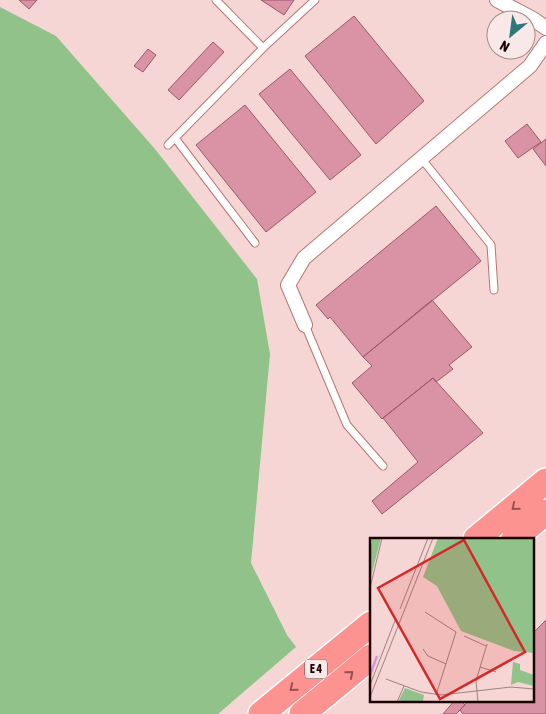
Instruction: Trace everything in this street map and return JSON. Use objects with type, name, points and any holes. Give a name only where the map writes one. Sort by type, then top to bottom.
[{"type":"highway","points":[[477,538],[546,480]]},
{"type":"highway","points":[[515,538],[546,512]]},
{"type":"highway","name":"E 4","points":[[261,714],[370,625]]},
{"type":"highway","name":"E 4","points":[[302,714],[370,658]]},
{"type":"street","points":[[498,0],[546,28]]},
{"type":"street","points":[[304,325],[288,285],[304,258],[530,66],[546,43]]},
{"type":"lane","points":[[216,0],[262,48]]},
{"type":"lane","points":[[168,145],[262,48],[315,0]]},
{"type":"lane","points":[[175,138],[255,243]]},
{"type":"lane","points":[[421,158],[491,244],[494,290]]},
{"type":"lane","points":[[304,325],[346,425],[383,466]]},
{"type":"green space","points":[[0,7],[56,36],[155,149],[257,279],[270,354],[251,563],[287,635],[296,647],[218,714],[0,714]]},
{"type":"building","points":[[19,0],[37,0],[29,9]]},
{"type":"building","points":[[261,0],[294,0],[284,15]]},
{"type":"building","points":[[354,16],[424,101],[376,144],[305,56]]},
{"type":"building","points":[[213,42],[224,52],[179,100],[168,90]]},
{"type":"building","points":[[148,49],[156,55],[143,72],[134,66]]},
{"type":"building","points":[[290,69],[361,155],[330,180],[259,94]]},
{"type":"building","points":[[245,105],[316,192],[266,232],[196,145]]},
{"type":"building","points":[[527,124],[541,142],[518,158],[505,141]]},
{"type":"building","points":[[546,139],[546,166],[533,149]]},
{"type":"building","points":[[436,206],[481,261],[363,357],[330,317],[328,319],[316,305]]},
{"type":"building","points":[[432,300],[472,347],[449,365],[453,369],[436,382],[433,378],[382,419],[352,383],[372,366],[363,357]]},
{"type":"building","points":[[433,378],[483,433],[382,514],[372,501],[418,462],[383,418]]},
{"type":"building","points":[[546,620],[546,714],[463,714],[460,710],[467,702],[534,702],[534,632]]},
{"type":"building","points":[[453,702],[462,702],[465,705],[456,714],[443,714]]}]
